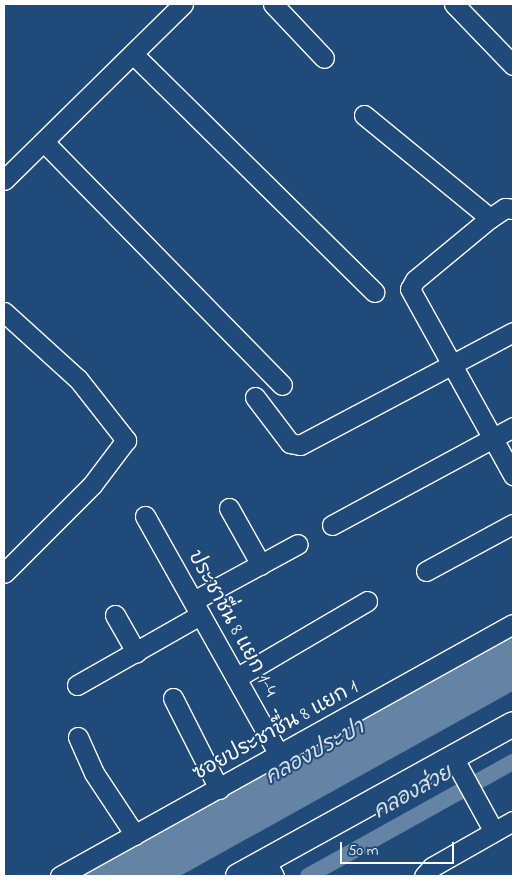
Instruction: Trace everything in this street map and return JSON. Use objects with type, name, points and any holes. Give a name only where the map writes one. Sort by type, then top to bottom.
[{"type":"main road","points":[[238,876],[270,869],[458,766],[513,724]]},
{"type":"street","points":[[4,180],[183,4]]},
{"type":"street","points":[[273,4],[324,58]]},
{"type":"street","points":[[454,4],[513,65]]},
{"type":"street","points":[[133,54],[374,292]]},
{"type":"street","points":[[364,114],[490,218]]},
{"type":"street","points":[[44,142],[282,386]]},
{"type":"street","points":[[513,209],[504,208],[490,218],[415,280],[410,289],[513,475]]},
{"type":"street","points":[[4,312],[78,379],[126,440],[92,485],[4,574]]},
{"type":"street","points":[[255,397],[294,446],[513,332]]},
{"type":"street","points":[[332,525],[513,427]]},
{"type":"street","points":[[229,508],[261,565]]},
{"type":"street","name":"ประชาชื่น 8 แยก 1-4","points":[[145,516],[280,754]]},
{"type":"street","points":[[426,571],[513,524]]},
{"type":"street","points":[[77,685],[136,652],[261,565],[298,544]]},
{"type":"street","points":[[236,678],[367,601]]},
{"type":"street","points":[[115,615],[136,652]]},
{"type":"street","name":"ซอยประชาชื่น 8 แยก 1","points":[[60,876],[513,624]]},
{"type":"street","points":[[173,698],[219,788]]},
{"type":"street","points":[[78,737],[94,773],[135,835]]},
{"type":"street","points":[[458,766],[493,830]]},
{"type":"street","points":[[424,876],[432,867],[493,830],[513,821]]},
{"type":"water","name":"คลองประปา","points":[[513,629],[513,691],[180,876],[68,876]]},
{"type":"waterway","name":"คลองส่วย","points":[[308,876],[513,762]]}]
